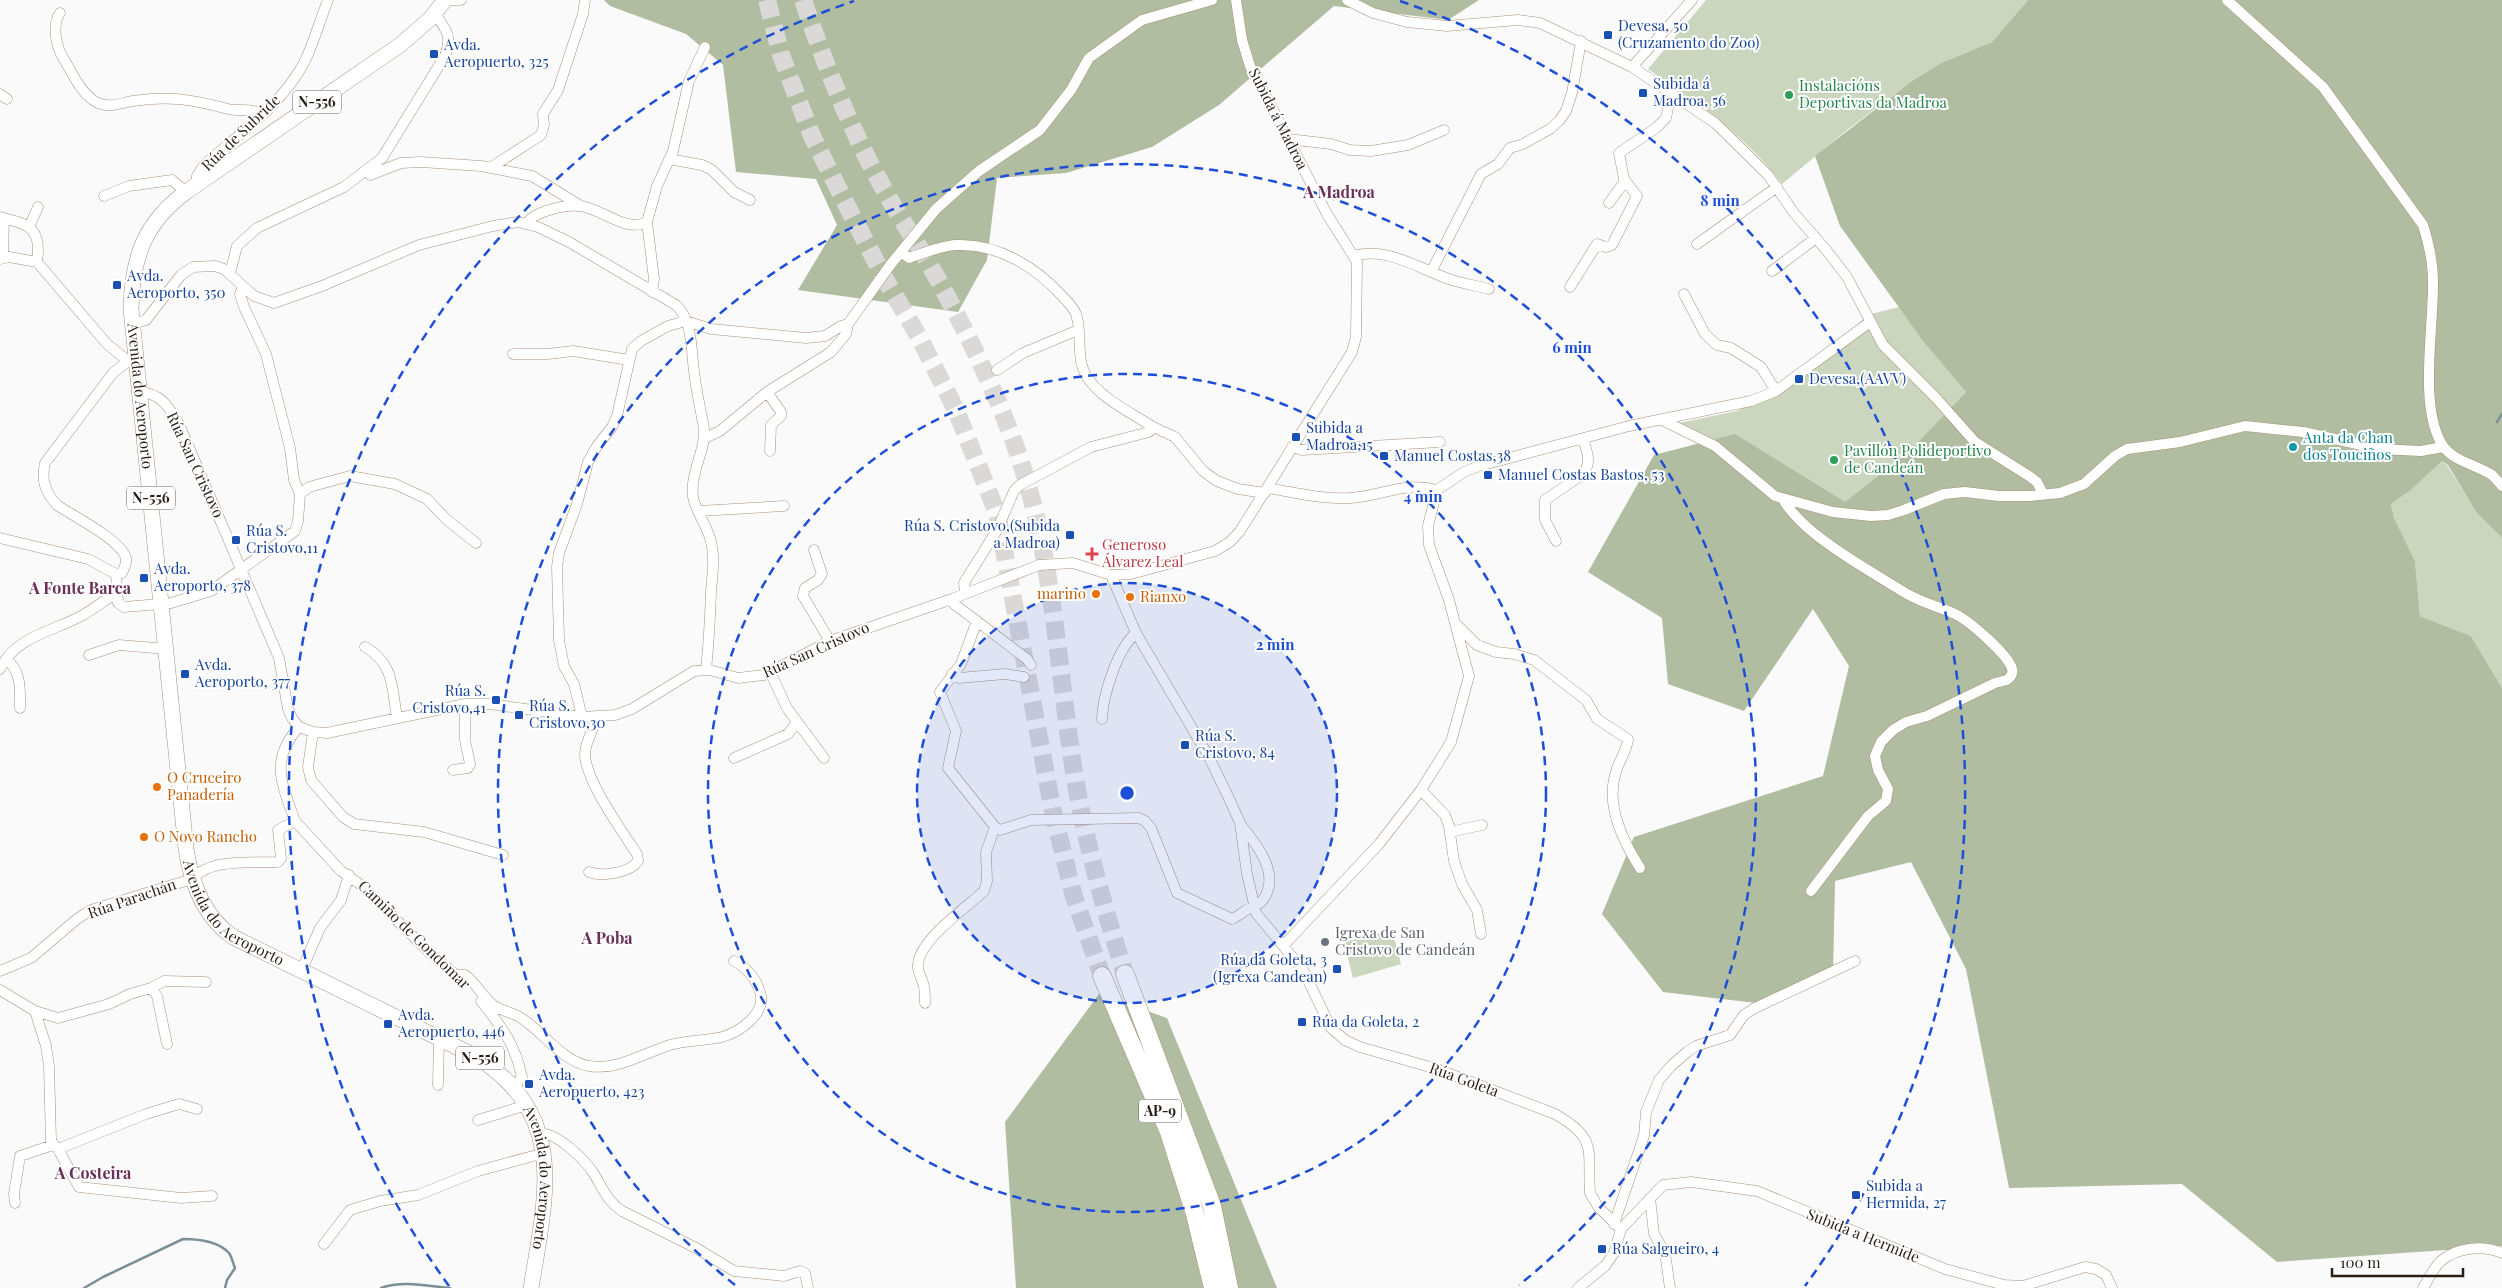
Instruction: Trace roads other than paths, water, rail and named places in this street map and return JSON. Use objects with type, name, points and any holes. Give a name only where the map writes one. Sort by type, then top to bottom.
[{"type":"highway","name":"AP-9","points":[[1125,974],[1212,1206],[1213,1288]]},
{"type":"highway","name":"AP-9","points":[[1102,976],[1169,1132],[1229,1288]]},
{"type":"main road","name":"Avenida do Aeroporto","points":[[440,4],[400,45],[191,189],[164,210],[140,248],[131,281],[132,361],[139,392],[163,604],[186,849],[192,879],[212,917],[226,933],[300,972],[487,1063],[514,1087],[527,1105],[539,1134],[546,1169],[544,1201],[531,1288]]},
{"type":"street","name":"Rúa de Subride","points":[[191,189],[204,165],[279,98],[305,61],[328,0]]},
{"type":"street","points":[[344,187],[382,158],[404,124],[419,96],[437,71],[450,44],[440,4],[461,0]]},
{"type":"street","points":[[490,168],[541,135],[544,125],[542,114],[558,90],[583,14],[585,0]]},
{"type":"street","points":[[705,438],[720,431],[767,392],[832,352],[846,334],[848,324],[901,252],[936,209],[979,171],[1040,130],[1071,90],[1089,58],[1142,20],[1212,0]]},
{"type":"street","name":"Subida á Madroa","points":[[1111,575],[1131,574],[1160,568],[1223,547],[1240,531],[1352,352],[1356,336],[1357,262],[1327,214],[1250,66],[1242,40],[1236,0]]},
{"type":"street","points":[[1347,0],[1373,13],[1407,22],[1447,26],[1518,20],[1540,23],[1582,41],[1632,67],[1715,123],[1768,175],[1776,188],[1846,277],[1884,345],[1936,398],[1975,442],[2037,482],[2043,494]]},
{"type":"street","points":[[1632,67],[1692,0]]},
{"type":"street","points":[[2227,0],[2323,87],[2423,225],[2431,250],[2434,280],[2429,408],[2443,447],[2452,454],[2497,477],[2502,486]]},
{"type":"street","points":[[60,13],[56,19],[59,49],[81,89],[98,103],[106,106],[134,100],[188,99],[241,112],[256,110],[261,115]]},
{"type":"street","points":[[1431,272],[1481,174],[1498,164],[1510,148],[1523,144],[1560,121],[1566,112],[1582,41]]},
{"type":"street","points":[[652,292],[654,279],[647,222],[656,186],[674,151],[689,81],[705,47]]},
{"type":"street","points":[[1570,287],[1597,244],[1606,247],[1612,245],[1634,206],[1636,196],[1625,181],[1619,153],[1656,128],[1666,118],[1671,93]]},
{"type":"street","points":[[1288,139],[1331,144],[1350,150],[1371,151],[1408,145],[1444,130]]},
{"type":"street","points":[[669,159],[702,165],[712,170],[734,192],[750,200]]},
{"type":"street","points":[[230,273],[237,246],[257,228],[384,168],[401,163],[421,162],[490,168],[532,176],[581,206],[627,223],[641,225],[647,222]]},
{"type":"street","points":[[104,196],[129,186],[172,180],[191,189]]},
{"type":"street","points":[[1609,203],[1625,181]]},
{"type":"street","points":[[1697,244],[1776,188]]},
{"type":"street","points":[[527,223],[531,217],[549,210],[564,206],[581,206]]},
{"type":"street","points":[[29,226],[38,207]]},
{"type":"street","points":[[0,538],[88,559],[116,574],[122,574],[126,565],[125,557],[118,545],[57,505],[49,496],[43,474],[46,463],[113,373],[132,361],[107,344],[37,262],[25,259],[1,259],[2,218],[29,226],[38,238],[37,262]]},
{"type":"street","points":[[132,324],[146,320],[182,275],[193,267],[215,266],[230,273],[243,287],[261,300],[274,303],[322,286],[419,245],[493,226],[527,223],[569,242],[676,305],[682,311],[693,350],[694,372],[705,438],[694,473],[693,497],[710,533],[714,564],[711,624],[706,669],[694,671],[684,676],[632,709],[597,717],[582,717],[490,704],[465,704],[327,733],[313,732],[300,727]]},
{"type":"street","points":[[1772,271],[1816,238]]},
{"type":"street","points":[[901,252],[909,258],[956,245],[991,249],[1042,275],[1076,314],[1080,358],[1087,377],[1096,388],[1153,427],[1175,437],[1203,471],[1217,480],[1238,489],[1266,490],[1336,498],[1364,496],[1411,486],[1422,486],[1437,490]]},
{"type":"street","points":[[1354,256],[1362,253],[1385,255],[1455,281],[1489,289]]},
{"type":"street","points":[[116,574],[118,603],[124,607],[163,604],[211,591],[295,531],[298,522],[300,494],[294,480],[290,448],[275,380],[266,354],[244,307],[240,294],[243,287]]},
{"type":"street","points":[[1684,294],[1705,334],[1716,345],[1731,348],[1761,367],[1776,391]]},
{"type":"street","points":[[582,717],[574,684],[564,666],[559,640],[557,567],[559,553],[578,504],[588,462],[597,446],[612,427],[617,416],[632,349],[641,341],[668,326],[686,321],[711,329],[806,338],[825,336],[848,324]]},
{"type":"street","points":[[1240,823],[1254,907],[1259,919],[1284,945],[1379,844],[1421,790],[1450,742],[1468,684],[1468,668],[1428,538],[1428,526],[1437,490],[1464,472],[1479,466],[1662,420],[1752,401],[1776,391],[1870,322]]},
{"type":"street","points":[[997,370],[1023,353],[1071,331],[1078,330]]},
{"type":"street","points":[[513,354],[574,352],[629,360]]},
{"type":"street","name":"Rúa San Cristovo","points":[[139,392],[154,393],[164,402],[179,424],[279,658],[288,709],[300,727]]},
{"type":"street","points":[[767,392],[781,412],[781,416],[771,425],[770,451]]},
{"type":"street","points":[[1662,420],[1715,446],[1766,488],[1783,498],[1833,512],[1871,516],[1888,515],[1944,494],[1965,492],[2015,496],[2060,493],[2075,489],[2097,474],[2115,456],[2127,450],[2180,442],[2245,426],[2303,432],[2380,449],[2421,451],[2443,447]]},
{"type":"street","points":[[965,594],[964,583],[997,530],[1014,491],[1020,485],[1090,447],[1149,432],[1153,427]]},
{"type":"street","points":[[1556,541],[1545,520],[1544,500],[1583,474],[1588,468],[1588,458],[1583,439]]},
{"type":"street","points":[[1292,448],[1302,450],[1440,442]]},
{"type":"street","points":[[300,494],[309,487],[350,476],[395,484],[427,499],[446,519],[476,543]]},
{"type":"street","points":[[1783,498],[1791,513],[1838,550],[1903,592],[1926,604],[1956,614],[1975,628],[2008,660],[2013,669],[2012,676],[2007,680],[1995,683],[1927,716],[1906,722],[1893,730],[1881,742],[1876,756],[1878,770],[1888,789],[1886,801],[1868,816],[1810,891]]},
{"type":"street","points":[[699,511],[784,506]]},
{"type":"street","points":[[814,550],[822,574],[818,580],[806,588],[803,596],[830,641]]},
{"type":"street","name":"Rúa San Cristovo","points":[[706,669],[746,678],[770,672],[830,641],[952,599],[1011,574],[1048,563],[1073,564],[1111,575]]},
{"type":"street","points":[[977,621],[961,664],[940,692],[956,732],[948,768],[994,827],[1000,830],[1031,820],[1138,818],[1146,820],[1177,893],[1232,919],[1261,902],[1269,889],[1269,870],[1253,839],[1240,823],[1209,757],[1136,632],[1111,575]]},
{"type":"street","points":[[20,708],[22,688],[14,667],[2,663],[29,639],[84,614],[116,593]]},
{"type":"street","points":[[952,599],[954,604],[1028,659],[1031,666]]},
{"type":"street","points":[[1456,624],[1478,645],[1496,652],[1514,654],[1534,660],[1586,700],[1597,719],[1628,739],[1616,772],[1614,802],[1620,833],[1640,868]]},
{"type":"street","points":[[1102,720],[1103,699],[1128,640],[1136,632]]},
{"type":"street","points":[[89,655],[119,645],[167,649]]},
{"type":"street","points":[[365,647],[378,654],[385,662],[397,718]]},
{"type":"street","points":[[770,672],[787,708],[824,758]]},
{"type":"street","points":[[952,674],[959,678],[1005,674],[1024,677]]},
{"type":"street","points":[[453,770],[468,768],[470,764],[465,740],[465,704]]},
{"type":"street","points":[[589,872],[602,875],[625,870],[638,861],[637,854],[591,778],[586,762],[586,748],[597,717]]},
{"type":"street","points":[[734,758],[788,734],[797,722]]},
{"type":"street","name":"Camiño de Gondomar","points":[[300,727],[290,737],[280,763],[284,793],[295,821],[341,871],[362,884],[430,953],[468,985],[509,1037],[522,1076],[514,1087]]},
{"type":"street","points":[[313,732],[308,774],[311,780],[348,821],[366,826],[424,832],[503,855]]},
{"type":"street","points":[[1421,790],[1445,815],[1450,832],[1454,861],[1462,884],[1477,910],[1481,934]]},
{"type":"street","points":[[192,879],[199,872],[219,866],[250,862],[278,862],[281,858],[278,830],[295,821]]},
{"type":"street","points":[[1450,832],[1482,824]]},
{"type":"street","points":[[925,1003],[924,988],[917,967],[923,948],[984,892],[988,881],[986,852],[994,827]]},
{"type":"street","points":[[300,972],[320,928],[341,900],[349,875]]},
{"type":"street","name":"Rúa Parachán","points":[[0,971],[31,958],[77,919],[91,910],[192,879]]},
{"type":"street","name":"Rúa Goleta","points":[[1284,945],[1303,970],[1331,1028],[1345,1040],[1360,1047],[1463,1079],[1555,1114],[1572,1124],[1580,1131],[1588,1147],[1592,1200],[1618,1227]]},
{"type":"street","points":[[455,975],[465,975],[475,982],[492,1004],[517,1016],[546,1040],[578,1062],[589,1066],[604,1066],[681,1042],[724,1036],[752,1019],[760,1008],[762,997],[757,983],[743,966],[734,961]]},
{"type":"street","points":[[1578,1288],[1605,1266],[1614,1253],[1628,1178],[1644,1136],[1646,1112],[1652,1094],[1670,1066],[1696,1046],[1730,1035],[1744,1015],[1755,1008],[1855,961]]},
{"type":"street","points":[[0,990],[35,1011],[58,1018],[109,1004],[164,981],[206,982]]},
{"type":"street","points":[[151,988],[157,996],[167,1044]]},
{"type":"street","points":[[35,1011],[48,1056],[51,1141],[75,1183],[84,1188],[134,1191],[181,1198],[212,1196]]},
{"type":"street","points":[[438,1085],[439,1038]]},
{"type":"street","points":[[15,1204],[14,1194],[20,1156],[56,1147],[179,1104],[197,1109]]},
{"type":"street","points":[[478,1120],[527,1105]]},
{"type":"street","points":[[539,1134],[545,1133],[555,1137],[568,1148],[593,1173],[612,1204],[622,1211],[696,1248],[734,1271],[784,1276],[800,1271],[805,1273],[808,1288]]},
{"type":"street","points":[[324,1244],[350,1210],[418,1195],[478,1171],[544,1154]]},
{"type":"street","name":"Subida a Hermide","points":[[1618,1227],[1663,1185],[1691,1182],[1758,1191],[1945,1269],[2004,1285],[2023,1286],[2085,1267],[2096,1269],[2106,1275],[2112,1288]]},
{"type":"street","points":[[1650,1198],[1654,1234],[1665,1253],[1670,1288]]},
{"type":"street","points":[[2423,1288],[2440,1261],[2464,1248],[2494,1249],[2502,1253]]},
{"type":"waterway","points":[[2497,422],[2502,414]]},
{"type":"waterway","points":[[84,1288],[183,1239],[214,1243],[229,1253],[235,1268],[227,1280],[225,1288]]},
{"type":"waterway","points":[[381,1288],[398,1284],[450,1288]]},
{"type":"tunnel","points":[[767,0],[781,55],[812,136],[885,279],[919,337],[956,410],[997,513],[1053,812],[1074,897],[1102,976]]},
{"type":"tunnel","points":[[803,0],[820,49],[861,145],[890,200],[928,262],[964,329],[986,375],[1015,445],[1028,485],[1046,566],[1074,772],[1089,849],[1125,974]]},
{"type":"place","name":"Devesa, 50 (Cruzamento do Zoo)","points":[[1608,35]]},
{"type":"place","name":"Avda. Aeropuerto, 325","points":[[434,54]]},
{"type":"place","name":"Subida á Madroa, 56","points":[[1643,93]]},
{"type":"place","name":"Instalacións Deportivas da Madroa","points":[[1789,95]]},
{"type":"place","name":"Avda. Aeroporto, 350","points":[[117,285]]},
{"type":"place","name":"Devesa,(AAVV)","points":[[1799,379]]},
{"type":"place","name":"Subida a Madroa,15","points":[[1296,437]]},
{"type":"place","name":"Anta da Chan dos Touciños","points":[[2293,447]]},
{"type":"place","name":"Manuel Costas,38","points":[[1384,456]]},
{"type":"place","name":"Pavillón Polideportivo de Candeán","points":[[1834,460]]},
{"type":"place","name":"Manuel Costas Bastos, 53","points":[[1488,475]]},
{"type":"place","name":"Rúa S. Cristovo,(Subida a Madroa)","points":[[1070,535]]},
{"type":"place","name":"Rúa S. Cristovo,11","points":[[236,540]]},
{"type":"place","name":"Generoso Álvarez Leal","points":[[1092,554]]},
{"type":"place","name":"Avda. Aeroporto, 378","points":[[144,578]]},
{"type":"place","name":"marino","points":[[1096,594]]},
{"type":"place","name":"Rianxo","points":[[1130,597]]},
{"type":"place","name":"Avda. Aeroporto, 377","points":[[185,674]]},
{"type":"place","name":"Rúa S. Cristovo,41","points":[[496,700]]},
{"type":"place","name":"Rúa S. Cristovo,30","points":[[519,715]]},
{"type":"place","name":"Rúa S. Cristovo, 84","points":[[1185,745]]},
{"type":"place","name":"O Cruceiro Panadería","points":[[157,787]]},
{"type":"place","name":"O Novo Rancho","points":[[144,837]]},
{"type":"place","name":"Igrexa de San Cristovo de Candeán","points":[[1325,942]]},
{"type":"place","name":"Rúa da Goleta, 3 (Igrexa Candean)","points":[[1337,969]]},
{"type":"place","name":"Rúa da Goleta, 2","points":[[1302,1022]]},
{"type":"place","name":"Avda. Aeropuerto, 446","points":[[388,1024]]},
{"type":"place","name":"Avda. Aeropuerto, 423","points":[[529,1084]]},
{"type":"place","name":"Subida a Hermida, 27","points":[[1856,1195]]},
{"type":"place","name":"Rúa Salgueiro, 4","points":[[1602,1249]]},
{"type":"district","name":"A Madroa","points":[[1339,192]]},
{"type":"district","name":"A Fonte Barca","points":[[80,588]]},
{"type":"district","name":"A Poba","points":[[607,938]]},
{"type":"district","name":"A Costeira","points":[[93,1173]]}]
